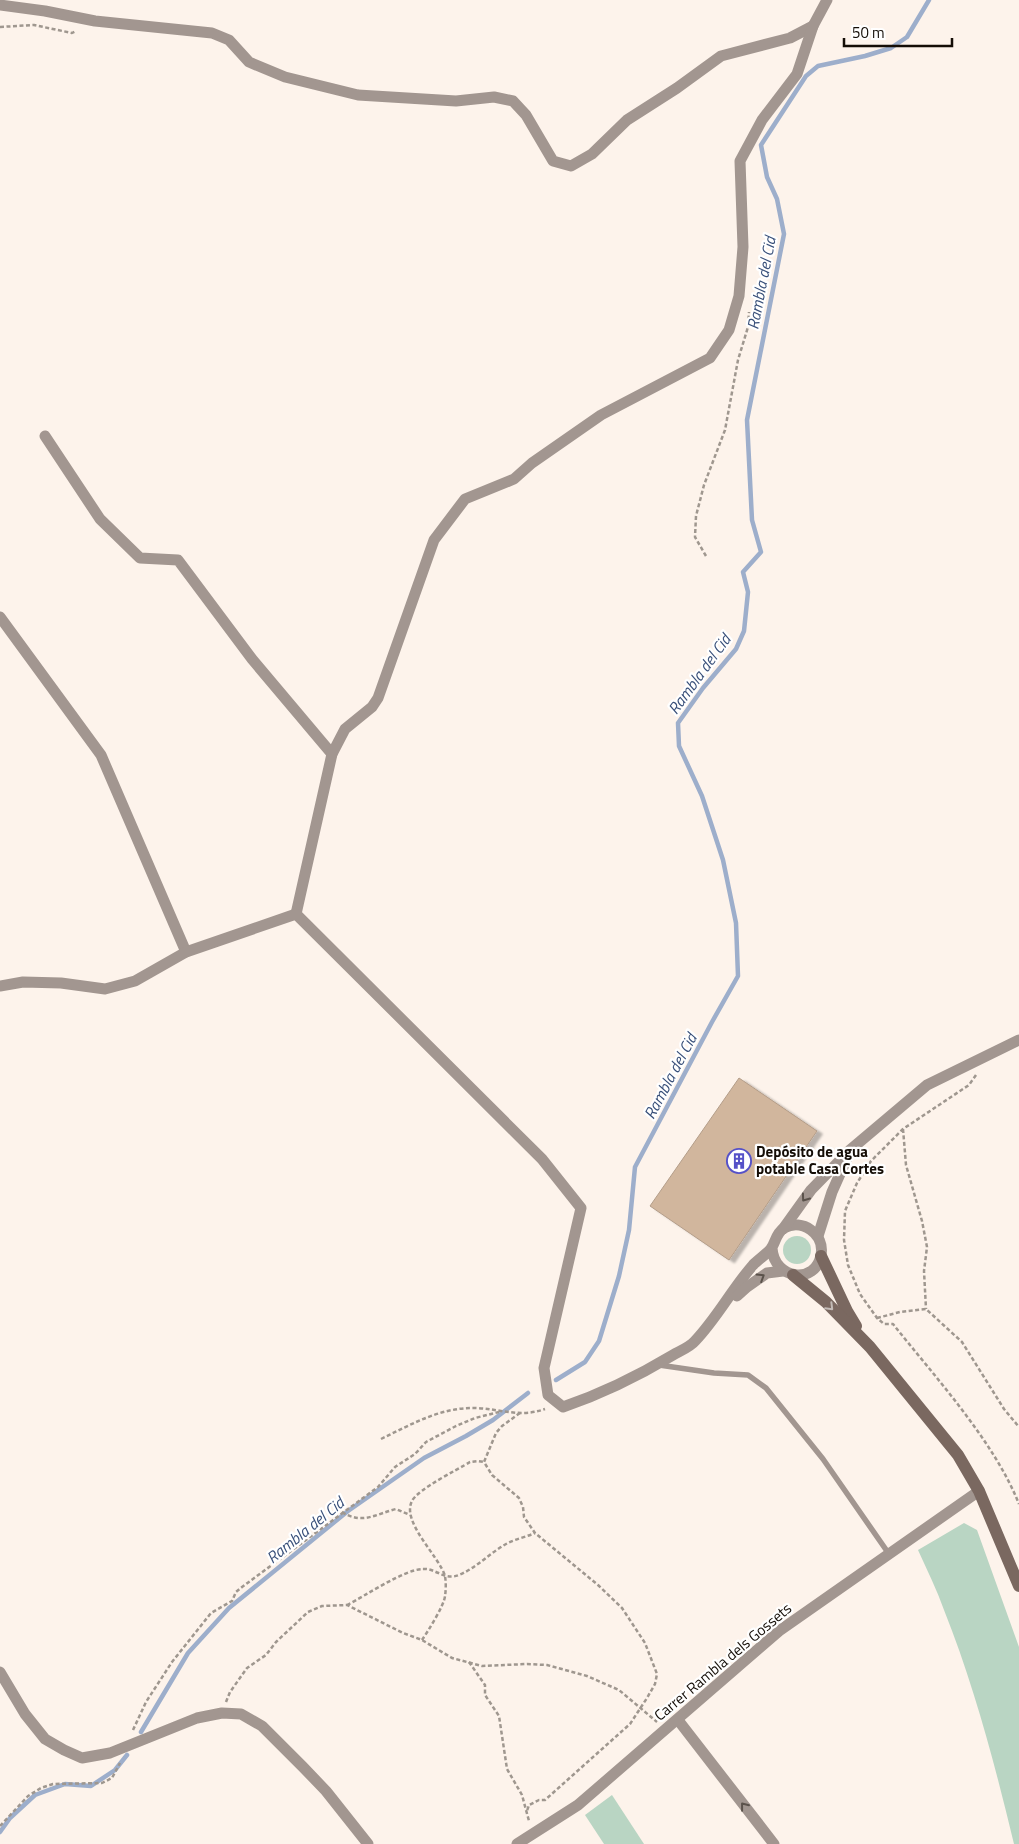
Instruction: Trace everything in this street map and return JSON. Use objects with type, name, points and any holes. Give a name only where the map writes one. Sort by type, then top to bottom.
[{"type":"street","points":[[296,914],[332,754],[345,730],[372,708],[378,698],[434,540],[465,499],[514,478],[532,463],[602,415],[710,358],[729,330],[739,296],[743,247],[740,161],[762,120],[797,74],[813,26],[827,0]]},
{"type":"street","points":[[0,5],[46,11],[95,22],[212,33],[229,40],[249,62],[285,77],[358,95],[456,101],[494,97],[513,101],[526,115],[553,161],[570,166],[592,154],[627,120],[721,56],[790,38],[813,26]]},
{"type":"street","points":[[45,436],[100,519],[140,558],[178,560],[252,659],[332,754]]},
{"type":"street","points":[[0,617],[101,754],[186,952]]},
{"type":"street","points":[[0,986],[22,982],[104,989],[135,981],[186,952],[296,914]]},
{"type":"street","points":[[296,914],[542,1159],[581,1208],[544,1368],[548,1395],[558,1404],[563,1407],[590,1398],[657,1365],[694,1343],[753,1265],[772,1248]]},
{"type":"street","points":[[1019,1040],[927,1085],[850,1150],[811,1190],[775,1237],[772,1248],[774,1261],[826,1302],[870,1347],[958,1455],[979,1491],[1019,1586]]},
{"type":"street","points":[[818,1236],[832,1192],[850,1150]]},
{"type":"street","points":[[717,1315],[746,1287],[767,1273],[805,1274],[811,1271],[819,1262],[821,1242],[814,1231],[802,1225],[783,1229]]},
{"type":"street","points":[[821,1256],[847,1312],[870,1347]]},
{"type":"street","name":"Carrer Rambla dels Gossets","points":[[517,1844],[578,1805],[779,1631],[979,1491]]},
{"type":"street","points":[[0,1672],[25,1714],[45,1739],[82,1758],[110,1753],[197,1718],[222,1713],[241,1714],[262,1726],[326,1791],[368,1844]]},
{"type":"street","points":[[678,1720],[774,1844]]},
{"type":"lane","points":[[657,1365],[714,1373],[748,1375],[766,1388],[823,1459],[889,1554]]},
{"type":"path","points":[[0,27],[34,26],[72,33],[95,22]]},
{"type":"path","points":[[706,556],[696,537],[696,516],[704,485],[725,430],[738,360],[748,327],[749,308],[739,296]]},
{"type":"path","points":[[978,1069],[976,1077],[969,1085],[903,1129],[871,1162],[857,1183],[845,1211],[844,1240],[848,1265],[860,1294],[877,1318],[884,1324],[893,1324],[962,1412],[993,1455],[1019,1504]]},
{"type":"path","points":[[903,1129],[906,1165],[922,1221],[926,1247],[924,1271],[926,1309],[962,1342],[1004,1409],[1019,1427]]},
{"type":"path","points":[[877,1318],[900,1312],[926,1309]]},
{"type":"path","points":[[381,1440],[418,1421],[444,1411],[477,1408],[499,1412],[534,1413],[558,1404]]},
{"type":"path","points":[[0,1826],[28,1796],[41,1788],[53,1784],[102,1783],[112,1778],[117,1771],[137,1719],[162,1675],[211,1613],[227,1605],[242,1587],[378,1487],[395,1467],[415,1454],[426,1442],[475,1418],[499,1412]]},
{"type":"path","points":[[484,1462],[496,1433],[502,1426],[520,1413]]},
{"type":"path","points":[[422,1640],[445,1598],[445,1576],[440,1565],[420,1536],[410,1509],[412,1500],[422,1490],[470,1462],[478,1461],[484,1462],[492,1475],[519,1498],[523,1507],[524,1517],[535,1534],[598,1585],[622,1608],[638,1630],[657,1674],[655,1684],[630,1724],[545,1800],[539,1800],[529,1805],[527,1811]]},
{"type":"path","points":[[342,1512],[349,1517],[360,1519],[396,1509],[412,1516]]},
{"type":"path","points":[[348,1606],[410,1571],[432,1570],[445,1576],[457,1576],[491,1556],[505,1545],[535,1534]]},
{"type":"path","points":[[222,1713],[230,1692],[247,1668],[266,1654],[308,1612],[322,1606],[348,1606],[403,1633],[422,1640],[446,1655],[468,1662],[482,1666],[547,1664],[588,1676],[619,1690],[654,1718],[664,1731]]},
{"type":"path","points":[[468,1662],[485,1685],[485,1695],[499,1716],[507,1769],[522,1795],[531,1835]]},
{"type":"green space","points":[[797,1236],[807,1240],[811,1250],[807,1260],[797,1264],[787,1260],[783,1250],[787,1240]]},
{"type":"green space","points":[[964,1523],[977,1530],[1019,1647],[1019,1844],[1014,1844],[991,1755],[965,1667],[938,1595],[918,1550]]},
{"type":"green space","points":[[612,1795],[644,1844],[604,1844],[585,1815]]},
{"type":"building","name":"Depósito de agua potable Casa Cortes","points":[[739,1078],[817,1131],[729,1260],[650,1206]]},
{"type":"waterway","name":"Rambla del Cid","points":[[556,1380],[585,1362],[599,1341],[619,1276],[629,1230],[635,1167],[738,976],[736,923],[723,860],[702,796],[679,746],[678,723],[703,688],[736,649],[744,631],[748,592],[743,572],[761,552],[752,520],[747,420],[784,234],[777,199],[767,177],[761,145],[806,76],[818,66],[865,56],[891,48],[907,37],[929,0]]},
{"type":"waterway","name":"Rambla del Cid","points":[[141,1732],[188,1653],[229,1608],[348,1511],[424,1458],[493,1420],[528,1393]]},
{"type":"waterway","name":"Rambla del Cid","points":[[0,1832],[10,1818],[35,1795],[65,1784],[91,1786],[115,1770],[127,1755]]},
{"type":"place","name":"Depósito de agua potable Casa Cortes","points":[[739,1161]]}]
